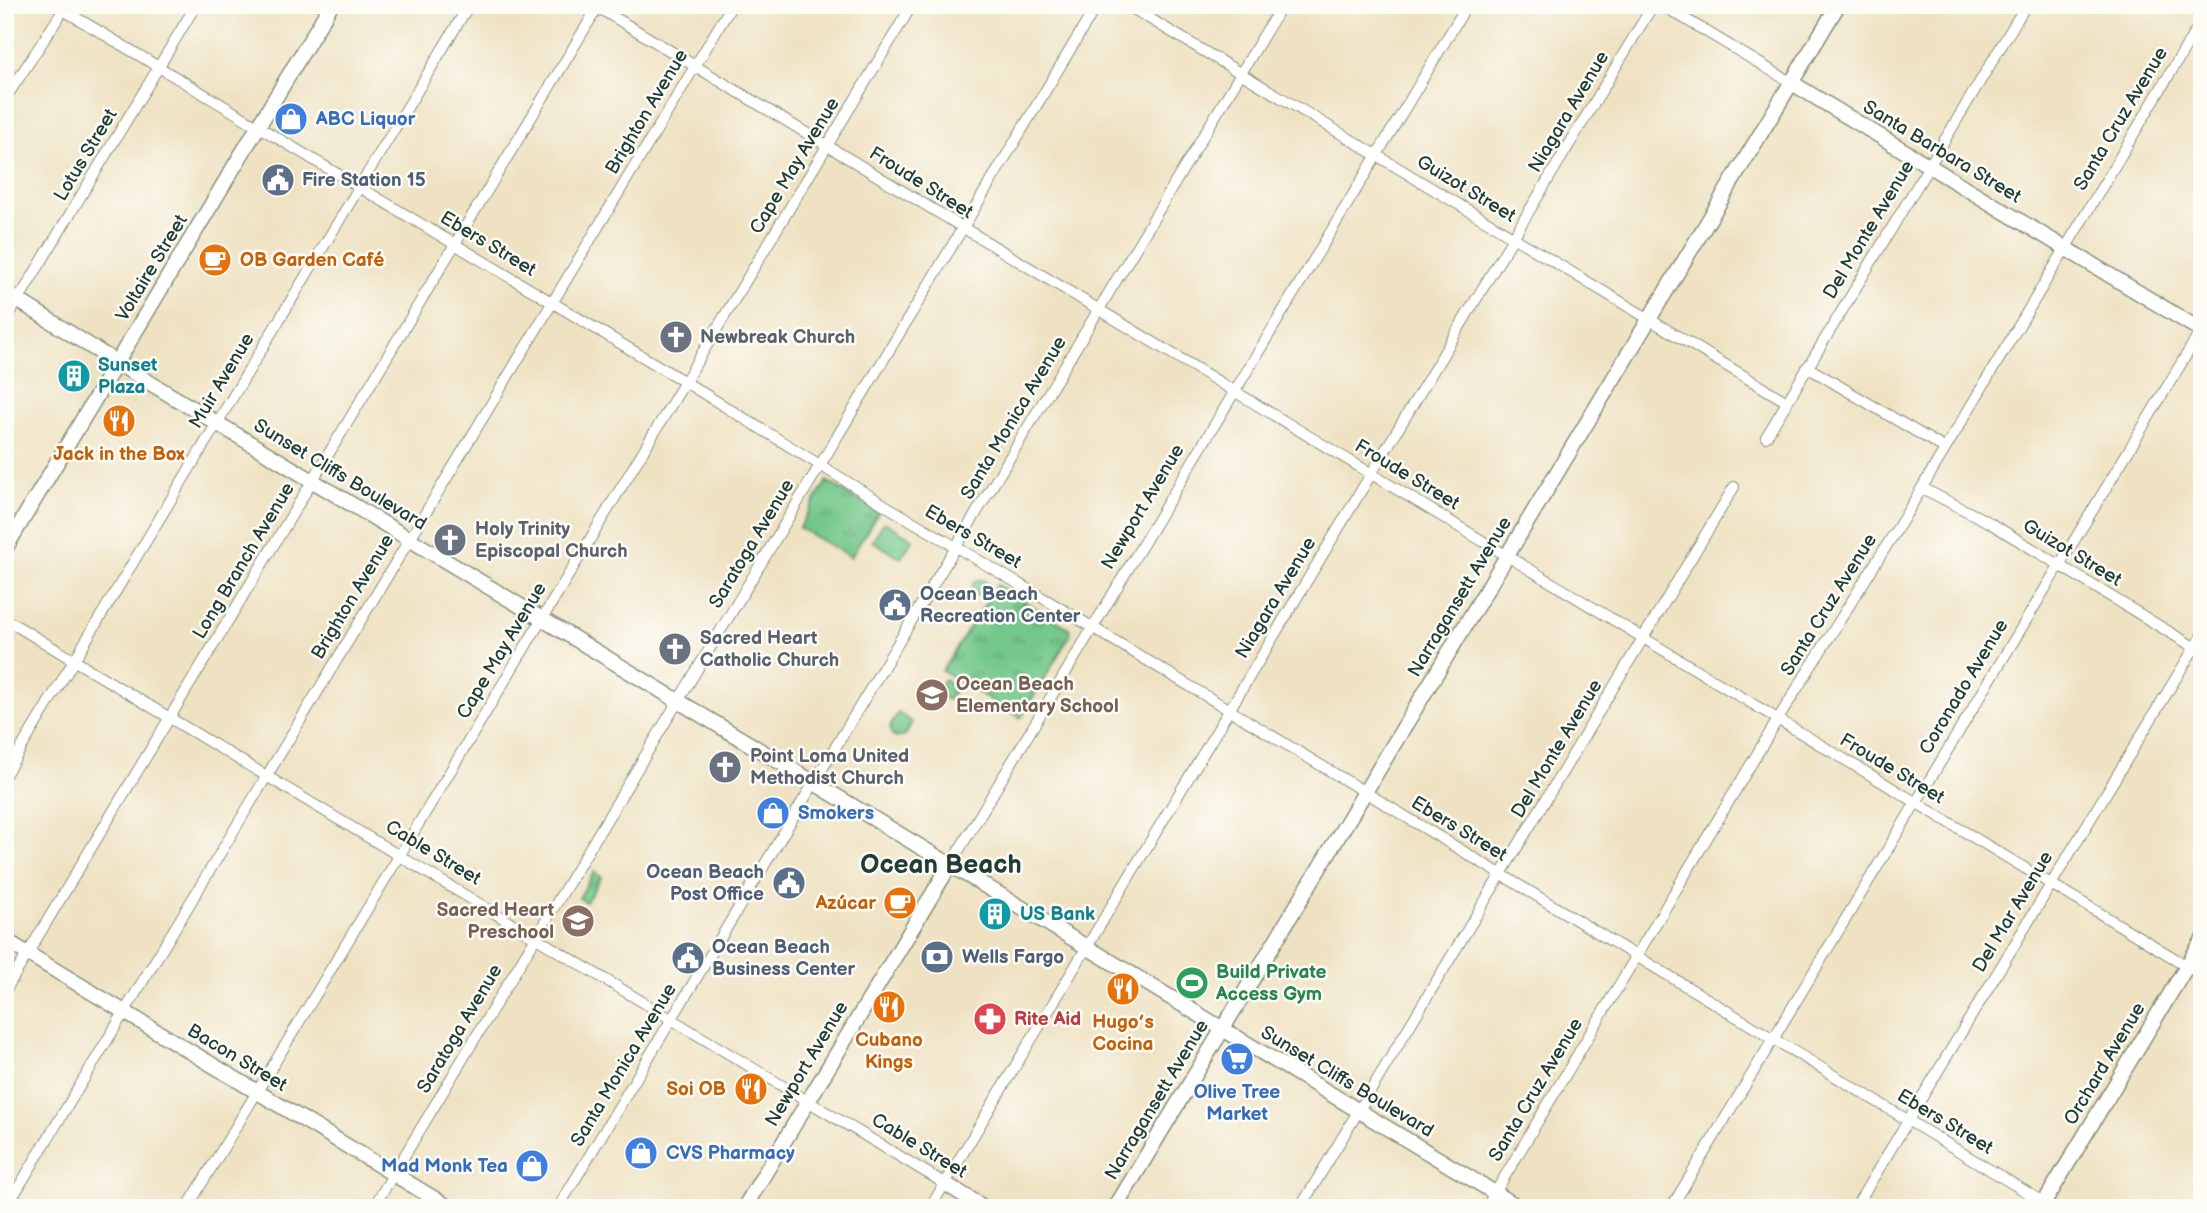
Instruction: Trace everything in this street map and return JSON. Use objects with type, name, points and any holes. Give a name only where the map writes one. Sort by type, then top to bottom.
[{"type":"street","name":"Lotus Street","points":[[5,322],[196,5]]},
{"type":"street","name":"Voltaire Street","points":[[5,549],[331,5]]},
{"type":"street","name":"Muir Avenue","points":[[5,775],[469,5]]},
{"type":"street","name":"Brighton Avenue","points":[[6,1208],[732,5]]},
{"type":"street","name":"Cape May Avenue","points":[[187,1208],[912,5]]},
{"type":"street","name":"Saratoga Avenue","points":[[373,1208],[1097,5]]},
{"type":"street","name":"Guizot Street","points":[[1127,5],[1787,402]]},
{"type":"street","name":"Santa Monica Avenue","points":[[558,1208],[1282,5]]},
{"type":"street","name":"Newport Avenue","points":[[744,1208],[1467,5]]},
{"type":"street","name":"Niagara Avenue","points":[[930,1208],[1653,5]]},
{"type":"street","name":"Santa Barbara Street","points":[[1662,5],[2201,330]]},
{"type":"street","name":"Narragansett Avenue","points":[[1115,1208],[1838,5]]},
{"type":"street","name":"Del Monte Avenue","points":[[1766,437],[2025,5]]},
{"type":"street","points":[[2196,5],[2202,9]]},
{"type":"street","name":"Froude Street","points":[[597,6],[1098,311],[2202,975]]},
{"type":"street","name":"Long Branch Avenue","points":[[5,990],[597,6]]},
{"type":"street","name":"Ebers Street","points":[[61,7],[1908,1119],[2046,1206]]},
{"type":"street","points":[[5,99],[61,7]]},
{"type":"street","name":"Santa Cruz Avenue","points":[[1486,1208],[1778,719],[1922,488],[2202,20]]},
{"type":"street","name":"Sunset Cliffs Boulevard","points":[[5,292],[312,481],[1520,1208]]},
{"type":"street","name":"Coronado Avenue","points":[[1671,1208],[2201,330]]},
{"type":"street","points":[[1807,367],[1944,448]]},
{"type":"street","name":"Del Monte Avenue","points":[[1300,1208],[1734,487]]},
{"type":"street","name":"Guizot Street","points":[[1922,488],[1990,523],[2198,650]]},
{"type":"street","name":"Cable Street","points":[[5,619],[985,1208]]},
{"type":"street","name":"Del Mar Avenue","points":[[1855,1208],[2050,884],[2198,650],[2202,635]]},
{"type":"street","name":"Bacon Street","points":[[5,940],[450,1208]]},
{"type":"street","name":"Orchard Avenue","points":[[2046,1206],[2202,941]]},
{"type":"green space","points":[[827,481],[878,513],[851,557],[799,528]]},
{"type":"green space","points":[[884,522],[913,539],[901,558],[872,541]]},
{"type":"green space","points":[[980,580],[986,582],[986,594],[980,596],[974,594],[972,588],[974,582]]},
{"type":"green space","points":[[997,585],[1069,628],[1070,635],[1021,718],[942,671]]},
{"type":"green space","points":[[944,679],[957,687],[948,700],[938,694],[937,689]]},
{"type":"green space","points":[[898,713],[912,722],[905,736],[896,738],[890,727]]},
{"type":"green space","points":[[594,872],[601,877],[586,902],[579,898]]},
{"type":"place","name":"ABC Liquor","points":[[291,119]]},
{"type":"place","name":"Fire Station 15","points":[[278,180]]},
{"type":"place","name":"OB Garden Café","points":[[215,260]]},
{"type":"place","name":"Newbreak Church","points":[[676,337]]},
{"type":"place","name":"Sunset Plaza","points":[[74,376]]},
{"type":"place","name":"Jack in the Box","points":[[119,421]]},
{"type":"place","name":"Holy Trinity Episcopal Church","points":[[450,540]]},
{"type":"place","name":"Ocean Beach Recreation Center","points":[[895,605]]},
{"type":"place","name":"Sacred Heart Catholic Church","points":[[675,649]]},
{"type":"place","name":"Ocean Beach Elementary School","points":[[932,695]]},
{"type":"place","name":"Point Loma United Methodist Church","points":[[725,767]]},
{"type":"place","name":"Smokers","points":[[773,813]]},
{"type":"place","name":"Ocean Beach Post Office","points":[[789,883]]},
{"type":"place","name":"Azúcar","points":[[900,903]]},
{"type":"place","name":"US Bank","points":[[995,914]]},
{"type":"place","name":"Sacred Heart Preschool","points":[[578,921]]},
{"type":"place","name":"Wells Fargo","points":[[937,957]]},
{"type":"place","name":"Ocean Beach Business Center","points":[[688,958]]},
{"type":"place","name":"Build Private Access Gym","points":[[1192,983]]},
{"type":"place","name":"Hugo’s Cocina","points":[[1123,989]]},
{"type":"place","name":"Cubano Kings","points":[[889,1007]]},
{"type":"place","name":"Rite Aid","points":[[990,1019]]},
{"type":"place","name":"Olive Tree Market","points":[[1237,1059]]},
{"type":"place","name":"Soi OB","points":[[751,1089]]},
{"type":"place","name":"CVS Pharmacy","points":[[641,1153]]},
{"type":"place","name":"Mad Monk Tea","points":[[532,1166]]},
{"type":"district","name":"Ocean Beach","points":[[941,865]]}]
